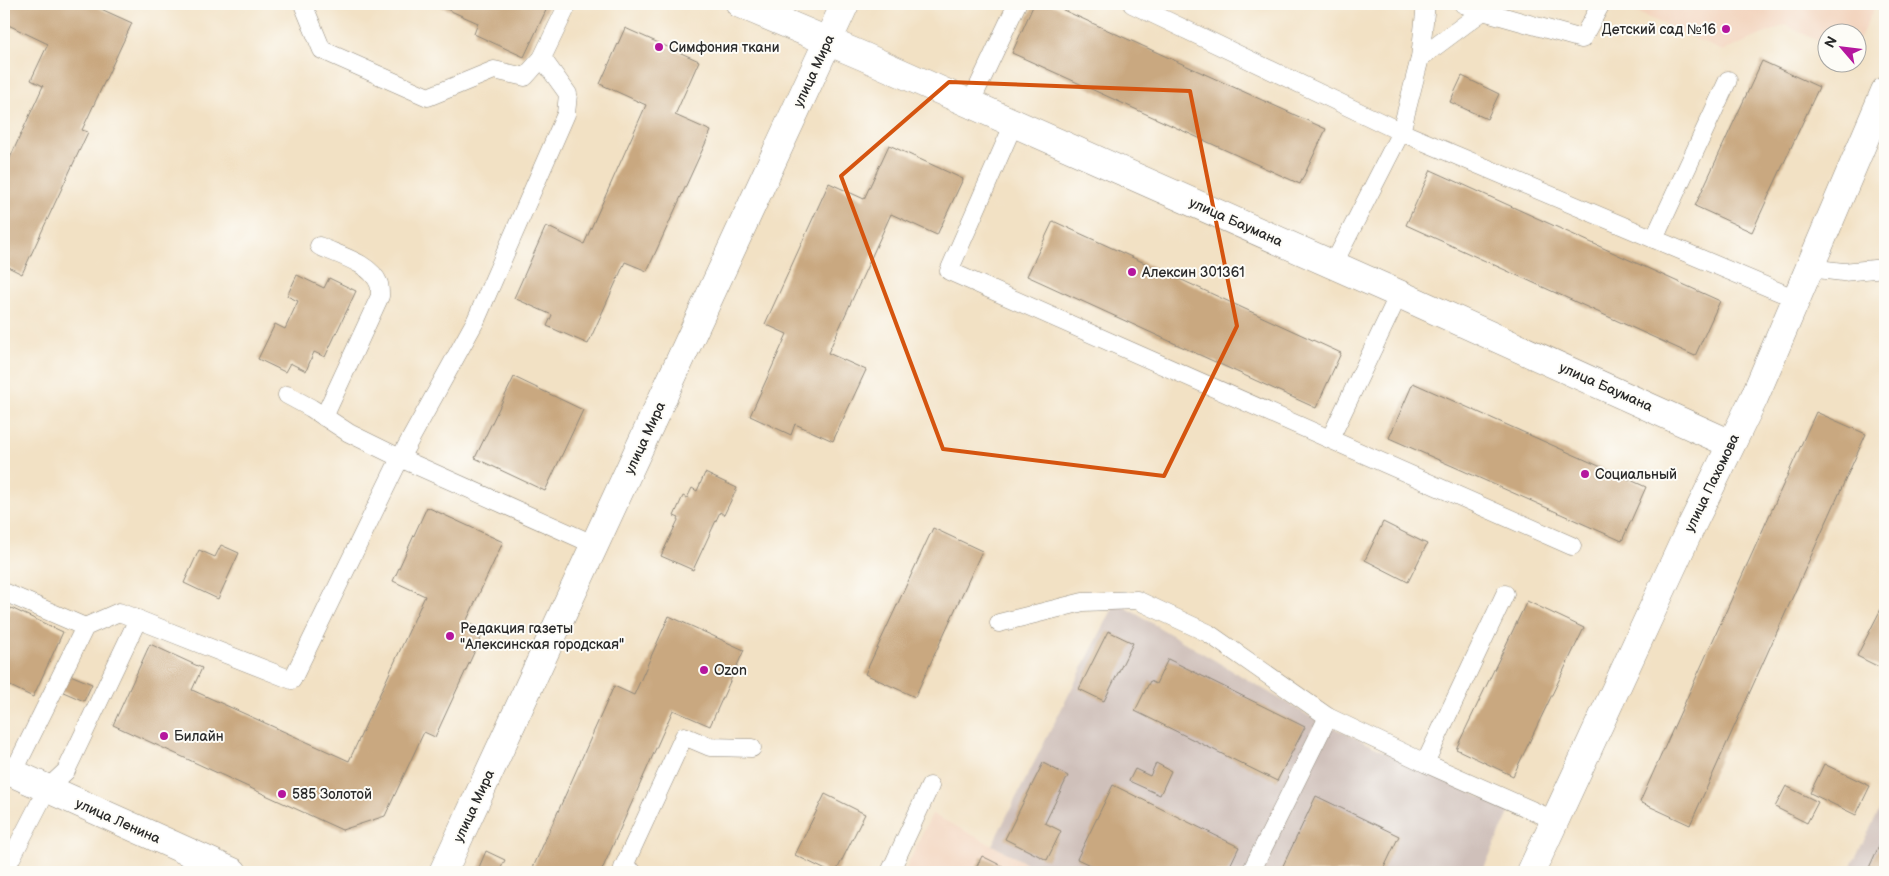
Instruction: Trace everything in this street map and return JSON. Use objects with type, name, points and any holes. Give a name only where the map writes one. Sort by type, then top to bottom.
[{"type":"street","name":"улица Баумана","points":[[740,4],[1334,264],[1731,444]]},
{"type":"street","name":"улица Мира","points":[[443,872],[845,4]]},
{"type":"street","name":"улица Пахомова","points":[[1531,872],[1754,398],[1885,91]]},
{"type":"street","name":"улица Ленина","points":[[8,771],[233,872]]},
{"type":"lane","points":[[303,4],[322,50],[428,97],[494,70],[525,77],[542,58],[568,4]]},
{"type":"lane","points":[[970,104],[1018,4]]},
{"type":"lane","points":[[1132,4],[1401,132],[1796,298]]},
{"type":"lane","points":[[1334,264],[1401,132],[1420,58],[1426,4]]},
{"type":"lane","points":[[1462,4],[1582,39],[1601,4]]},
{"type":"lane","points":[[1420,58],[1483,11]]},
{"type":"lane","points":[[8,771],[85,627],[119,612],[292,680],[400,458],[476,320],[566,114],[568,94],[542,58]]},
{"type":"lane","points":[[1654,239],[1728,80]]},
{"type":"lane","points":[[1014,123],[949,271],[1572,546]]},
{"type":"lane","points":[[319,246],[362,266],[372,274],[379,285],[380,296],[324,417]]},
{"type":"lane","points":[[1809,268],[1843,272],[1885,268]]},
{"type":"lane","points":[[1330,440],[1399,294]]},
{"type":"lane","points":[[287,395],[350,433],[400,458],[595,545]]},
{"type":"lane","points":[[4,592],[85,627]]},
{"type":"lane","points":[[1425,763],[1505,594]]},
{"type":"lane","points":[[999,622],[1083,602],[1137,600],[1208,633],[1328,717],[1425,763],[1554,820]]},
{"type":"lane","points":[[4,872],[47,789],[66,771],[138,619]]},
{"type":"lane","points":[[1251,872],[1328,717]]},
{"type":"lane","points":[[633,872],[623,868],[684,736],[710,747],[752,748]]},
{"type":"lane","points":[[890,872],[930,786]]},
{"type":"highlighted area","points":[[949,82],[1190,91],[1237,326],[1164,476],[943,449],[841,176]]},
{"type":"shaded area","name":"Детский сад №16","points":[[1618,4],[1876,4],[1866,25],[1866,22],[1816,22],[1816,40],[1785,25],[1723,51]]},
{"type":"shaded area","points":[[1116,602],[1309,716],[1510,811],[1482,872],[1043,872],[992,845]]},
{"type":"shaded area","points":[[1885,799],[1885,872],[1848,872]]},
{"type":"shaded area","points":[[932,814],[992,845],[1043,872],[904,872]]},
{"type":"building","points":[[4,4],[90,4],[132,23],[82,130],[88,132],[22,274],[4,265],[4,171],[43,86],[31,80],[48,44],[4,23]]},
{"type":"building","points":[[435,4],[549,4],[524,57],[474,34],[478,23]]},
{"type":"building","points":[[1034,4],[1050,4],[1326,129],[1300,184],[1012,53]]},
{"type":"building","points":[[625,28],[699,61],[675,115],[711,131],[647,271],[625,262],[588,344],[547,326],[552,315],[514,298],[546,226],[584,244],[646,105],[600,84]]},
{"type":"building","points":[[1762,61],[1819,87],[1752,232],[1695,206]]},
{"type":"building","points":[[1462,76],[1499,94],[1487,119],[1450,102]]},
{"type":"building","points":[[889,145],[963,179],[937,235],[891,214],[828,353],[866,370],[833,441],[795,424],[791,435],[750,416],[787,334],[765,324],[829,183],[864,199]]},
{"type":"building","points":[[1431,170],[1720,301],[1695,356],[1406,225]]},
{"type":"building","points":[[1053,221],[1341,353],[1316,408],[1027,276]]},
{"type":"building","points":[[297,275],[324,288],[329,278],[356,291],[325,357],[314,352],[306,371],[290,363],[285,372],[258,359],[275,324],[285,329],[298,301],[287,296]]},
{"type":"building","points":[[514,377],[583,410],[545,491],[475,458]]},
{"type":"building","points":[[1413,383],[1646,487],[1622,541],[1389,438]]},
{"type":"building","points":[[1816,412],[1866,434],[1690,825],[1640,802]]},
{"type":"building","points":[[705,473],[737,488],[724,515],[720,512],[693,570],[661,556],[679,518],[674,516],[683,496],[687,498],[692,488],[697,491]]},
{"type":"building","points":[[427,507],[503,542],[466,622],[484,631],[435,737],[424,732],[385,816],[342,830],[113,725],[150,644],[202,668],[192,690],[349,761],[425,596],[393,581]]},
{"type":"building","points":[[1383,522],[1427,544],[1408,582],[1365,560]]},
{"type":"building","points":[[933,528],[982,551],[915,697],[865,674]]},
{"type":"building","points":[[221,545],[239,553],[218,599],[184,583],[199,550],[215,557]]},
{"type":"building","points":[[1527,601],[1584,628],[1513,776],[1456,749]]},
{"type":"building","points":[[1885,603],[1885,670],[1857,656]]},
{"type":"building","points":[[11,608],[63,632],[33,697],[4,683],[4,617],[6,618]]},
{"type":"building","points":[[669,616],[744,650],[710,726],[673,710],[601,872],[531,872],[614,686],[634,695]]},
{"type":"building","points":[[1108,631],[1133,643],[1104,701],[1079,689]]},
{"type":"building","points":[[1168,659],[1305,727],[1277,781],[1135,711],[1150,681],[1156,684]]},
{"type":"building","points":[[68,674],[92,684],[84,701],[61,691]]},
{"type":"building","points":[[1043,763],[1068,776],[1045,823],[1061,831],[1047,860],[1005,839]]},
{"type":"building","points":[[1156,763],[1171,771],[1160,795],[1129,781],[1135,769],[1150,776]]},
{"type":"building","points":[[1824,764],[1870,786],[1856,815],[1810,793]]},
{"type":"building","points":[[1113,785],[1239,847],[1227,872],[1105,872],[1077,859]]},
{"type":"building","points":[[1786,786],[1818,802],[1807,823],[1775,807]]},
{"type":"building","points":[[825,794],[865,814],[836,872],[830,872],[795,855]]},
{"type":"building","points":[[1316,796],[1399,836],[1382,872],[1280,872]]},
{"type":"building","points":[[1885,833],[1885,872],[1867,872]]},
{"type":"building","points":[[486,851],[505,860],[499,872],[477,872]]},
{"type":"building","points":[[982,856],[1014,872],[974,872]]},
{"type":"place","name":"Детский сад №16","points":[[1726,29]]},
{"type":"place","name":"Симфония ткани","points":[[659,47]]},
{"type":"place","name":"Алексин 301361","points":[[1132,272]]},
{"type":"place","name":"Социальный","points":[[1585,474]]},
{"type":"place","name":"Редакция газеты \"Алексинская городская\"","points":[[450,636]]},
{"type":"place","name":"Ozon","points":[[704,670]]},
{"type":"place","name":"Билайн","points":[[164,736]]},
{"type":"place","name":"585 Золотой","points":[[282,794]]}]
